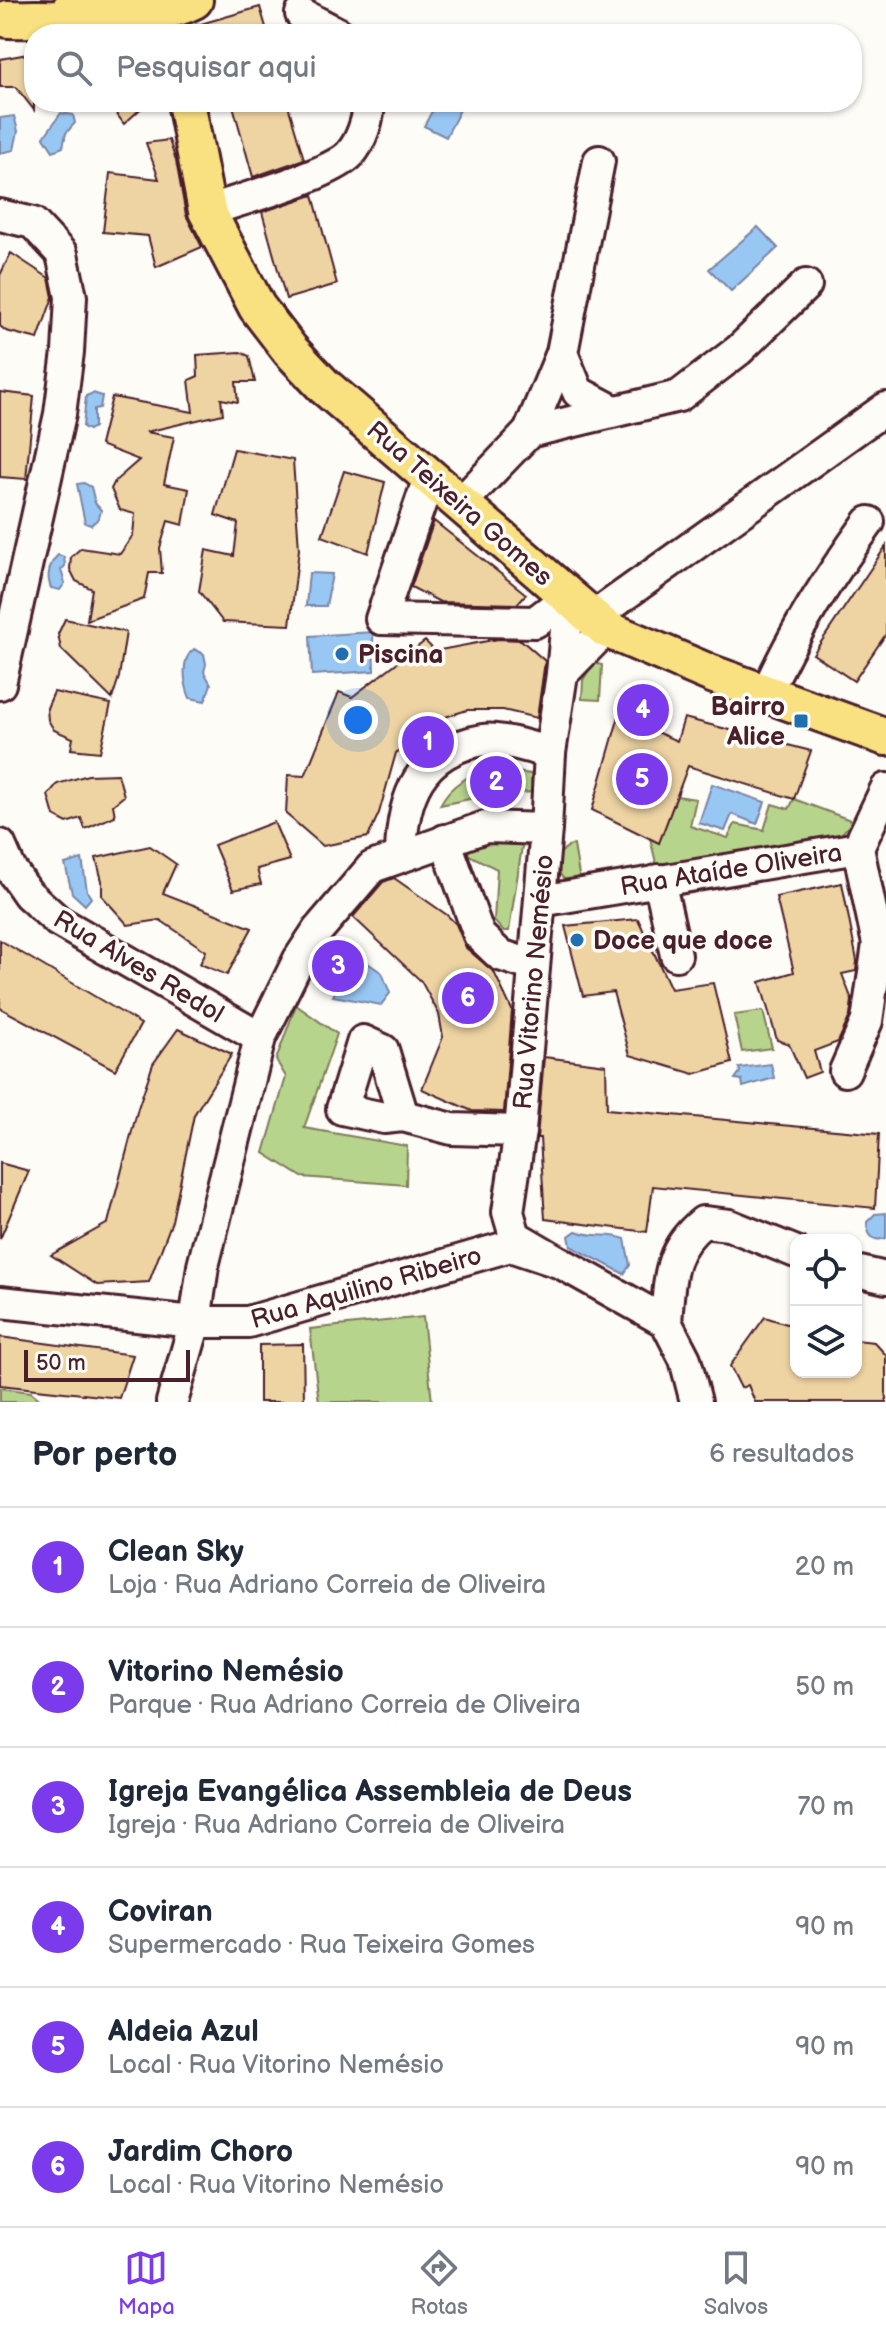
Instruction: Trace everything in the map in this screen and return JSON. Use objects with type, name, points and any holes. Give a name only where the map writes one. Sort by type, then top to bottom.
[{"type":"main road","points":[[4,21],[48,0]]},
{"type":"main road","points":[[4,21],[50,8],[136,16],[176,9],[196,0]]},
{"type":"main road","points":[[189,24],[196,0]]},
{"type":"main road","name":"Rua Teixeira Gomes","points":[[186,112],[207,211],[257,307],[290,350],[324,386],[589,615],[712,674],[886,737]]},
{"type":"street","points":[[301,14],[320,24]]},
{"type":"street","points":[[207,211],[330,169],[351,153],[362,133],[367,112]]},
{"type":"street","points":[[459,505],[529,432],[562,353],[599,161]]},
{"type":"street","points":[[0,215],[33,223],[62,254],[71,297],[60,414],[0,684]]},
{"type":"street","points":[[529,432],[679,396],[739,350],[806,285]]},
{"type":"street","points":[[562,353],[578,392],[612,410]]},
{"type":"street","points":[[429,478],[381,619],[535,622],[589,615],[886,408]]},
{"type":"street","points":[[766,694],[802,620],[869,522]]},
{"type":"street","points":[[562,674],[589,615]]},
{"type":"street","name":"Rua Vitorino Nemésio","points":[[508,1212],[520,1131],[550,753],[562,674],[589,615]]},
{"type":"street","points":[[401,855],[401,827],[410,792],[426,768],[456,749],[485,739],[550,753]]},
{"type":"street","name":"Rua Ataíde Oliveira","points":[[540,901],[858,848],[886,789]]},
{"type":"street","points":[[172,1402],[195,1322],[203,1266],[260,1038],[299,959],[318,930],[372,867],[485,827],[546,829]]},
{"type":"street","points":[[445,840],[479,935],[500,955],[534,966]]},
{"type":"street","points":[[845,1071],[867,1021],[878,944],[858,848]]},
{"type":"street","name":"Rua Alves Redol","points":[[3,862],[28,894],[58,921],[260,1038]]},
{"type":"street","points":[[659,880],[676,955]]},
{"type":"street","points":[[403,1116],[452,1129],[520,1131]]},
{"type":"street","points":[[456,1263],[487,1245],[508,1212]]},
{"type":"street","points":[[508,1212],[515,1236],[561,1263]]},
{"type":"street","points":[[696,1402],[685,1359],[666,1322],[671,1268],[685,1237],[703,1222],[729,1225],[790,1250]]},
{"type":"street","name":"Rua Aquilino Ribeiro","points":[[0,1302],[195,1322],[248,1322],[510,1246],[561,1263],[666,1322]]},
{"type":"street","points":[[862,1272],[886,1278]]},
{"type":"green space","points":[[593,663],[602,665],[600,700],[582,699],[583,680]]},
{"type":"green space","points":[[492,769],[531,774],[532,792],[484,796],[440,805],[462,781]]},
{"type":"green space","points":[[677,796],[696,799],[690,826],[728,838],[735,824],[764,830],[772,804],[789,809],[794,799],[853,821],[837,839],[657,867],[650,838],[659,842]]},
{"type":"green space","points":[[510,832],[523,840],[509,931],[503,931],[494,921],[497,869],[467,854],[480,836],[499,844]]},
{"type":"green space","points":[[574,845],[579,875],[577,883],[563,878],[558,866],[561,852]]},
{"type":"green space","points":[[296,1005],[337,1034],[304,1128],[407,1146],[406,1185],[302,1177],[264,1153],[286,1077],[276,1060]]},
{"type":"green space","points":[[763,1011],[772,1048],[742,1052],[734,1015]]},
{"type":"green space","points":[[423,1317],[432,1402],[319,1402],[310,1329]]},
{"type":"green space","points":[[0,1388],[31,1392],[43,1402],[0,1402]]},
{"type":"water","points":[[432,112],[459,112],[446,137],[424,126]]},
{"type":"water","points":[[61,113],[73,115],[75,123],[66,133],[63,147],[53,151],[44,137]]},
{"type":"water","points":[[14,116],[18,131],[14,150],[0,153],[0,118]]},
{"type":"water","points":[[758,227],[778,248],[731,291],[709,269]]},
{"type":"water","points":[[93,393],[102,396],[100,408],[94,409],[94,427],[89,430],[83,427],[86,396]]},
{"type":"water","points":[[84,483],[91,487],[95,503],[101,510],[99,518],[91,525],[85,523],[77,484]]},
{"type":"water","points":[[58,555],[64,557],[65,566],[61,570],[65,583],[60,590],[51,588],[49,579],[51,566]]},
{"type":"water","points":[[309,573],[332,574],[326,606],[306,606]]},
{"type":"water","name":"Piscina","points":[[373,632],[374,671],[312,675],[310,636]]},
{"type":"water","points":[[194,649],[204,654],[204,672],[211,684],[205,701],[190,698],[186,685],[185,665]]},
{"type":"water","points":[[712,784],[765,802],[757,824],[732,814],[725,831],[699,823]]},
{"type":"water","points":[[82,859],[91,898],[85,905],[72,893],[65,864]]},
{"type":"water","points":[[355,954],[382,973],[390,993],[381,1005],[333,996]]},
{"type":"water","points":[[771,1064],[774,1078],[743,1087],[742,1080],[735,1079],[739,1068]]},
{"type":"water","points":[[886,1213],[886,1238],[874,1238],[869,1234],[867,1222],[875,1214]]},
{"type":"water","points":[[576,1231],[625,1239],[630,1265],[624,1274],[571,1246],[569,1236]]},
{"type":"building","points":[[260,7],[265,24],[200,24]]},
{"type":"building","points":[[24,55],[24,97],[16,87],[0,87],[0,59]]},
{"type":"building","points":[[115,112],[137,112],[124,124]]},
{"type":"building","points":[[235,112],[290,112],[304,159],[253,177]]},
{"type":"building","points":[[169,140],[186,215],[202,247],[156,267],[148,236],[103,232],[110,173],[159,179],[146,143]]},
{"type":"building","points":[[313,195],[337,284],[286,299],[262,212]]},
{"type":"building","points":[[11,253],[49,278],[53,297],[38,339],[6,331],[0,326],[0,275]]},
{"type":"building","points":[[240,352],[249,356],[255,382],[236,382],[238,402],[221,399],[223,414],[146,432],[174,437],[164,484],[189,489],[183,525],[168,521],[160,548],[162,573],[149,573],[144,599],[87,620],[92,589],[76,581],[70,569],[71,557],[81,548],[120,554],[133,535],[135,514],[120,510],[111,489],[115,481],[139,460],[100,445],[112,397],[193,412],[189,380],[198,376],[197,355]]},
{"type":"building","points":[[0,392],[34,396],[26,479],[0,477]]},
{"type":"building","points":[[234,449],[293,460],[299,549],[290,625],[223,622],[199,591],[206,550],[234,556],[238,523],[215,515]]},
{"type":"building","points":[[344,471],[385,482],[368,553],[322,536]]},
{"type":"building","points":[[434,521],[526,594],[517,604],[440,602],[411,587]]},
{"type":"building","points":[[886,546],[886,634],[854,681],[813,654]]},
{"type":"building","points":[[65,619],[126,632],[112,699],[61,649],[58,634]]},
{"type":"building","points":[[498,639],[521,640],[545,661],[537,718],[503,710],[467,710],[439,719],[411,737],[396,753],[379,813],[368,837],[323,846],[286,814],[288,775],[305,776],[339,692],[352,697],[425,641],[435,651]]},
{"type":"building","points":[[54,692],[111,704],[100,752],[71,749],[73,738],[54,730],[48,720],[47,708]]},
{"type":"building","points":[[619,716],[677,741],[684,718],[811,751],[794,799],[688,766],[659,843],[592,810]]},
{"type":"building","points":[[118,774],[124,796],[113,805],[115,816],[85,829],[81,818],[67,823],[54,816],[48,795],[57,784],[88,775]]},
{"type":"building","points":[[274,822],[290,860],[257,869],[261,884],[233,890],[214,845]]},
{"type":"building","points":[[150,846],[176,864],[163,893],[252,928],[227,975],[200,964],[206,951],[160,920],[128,925],[102,896],[96,858]]},
{"type":"building","points":[[394,878],[456,924],[466,948],[494,972],[512,1010],[504,1112],[472,1111],[422,1089],[443,1037],[439,1014],[421,981],[353,917],[383,882]]},
{"type":"building","points":[[842,883],[857,961],[856,971],[842,974],[852,1000],[850,1016],[838,1042],[814,1051],[820,1072],[804,1078],[789,1044],[777,1040],[760,982],[794,972],[776,897]]},
{"type":"building","points":[[638,919],[671,989],[713,983],[732,1063],[694,1074],[630,1055],[613,992],[583,996],[565,926]]},
{"type":"building","points":[[0,940],[141,1024],[115,1070],[0,1008]]},
{"type":"building","points":[[178,1029],[232,1054],[194,1115],[172,1221],[149,1282],[97,1285],[51,1255],[108,1223],[138,1108],[153,1064]]},
{"type":"building","points":[[544,1057],[606,1065],[607,1109],[879,1134],[875,1208],[653,1186],[647,1232],[545,1219],[540,1138],[537,1138]]},
{"type":"building","points":[[0,1163],[29,1171],[0,1239]]},
{"type":"building","points":[[765,1317],[790,1325],[790,1378],[862,1378],[862,1341],[874,1342],[886,1355],[886,1402],[755,1402],[748,1385],[741,1388],[730,1366]]},
{"type":"building","points":[[0,1337],[133,1355],[119,1398],[0,1385]]},
{"type":"building","points":[[303,1344],[304,1402],[259,1402],[259,1345]]},
{"type":"place","name":"Piscina","points":[[342,654]]},
{"type":"place","name":"Coviran","points":[[643,710]]},
{"type":"place","name":"Bairro Alice","points":[[801,721]]},
{"type":"place","name":"Clean Sky","points":[[428,742]]},
{"type":"place","name":"Aldeia Azul","points":[[642,779]]},
{"type":"place","name":"Vitorino Nemésio","points":[[496,782]]},
{"type":"place","name":"Doce que doce","points":[[577,940]]},
{"type":"place","name":"Igreja Evangélica Assembleia de Deus","points":[[338,966]]},
{"type":"place","name":"Jardim Choro","points":[[468,998]]}]
